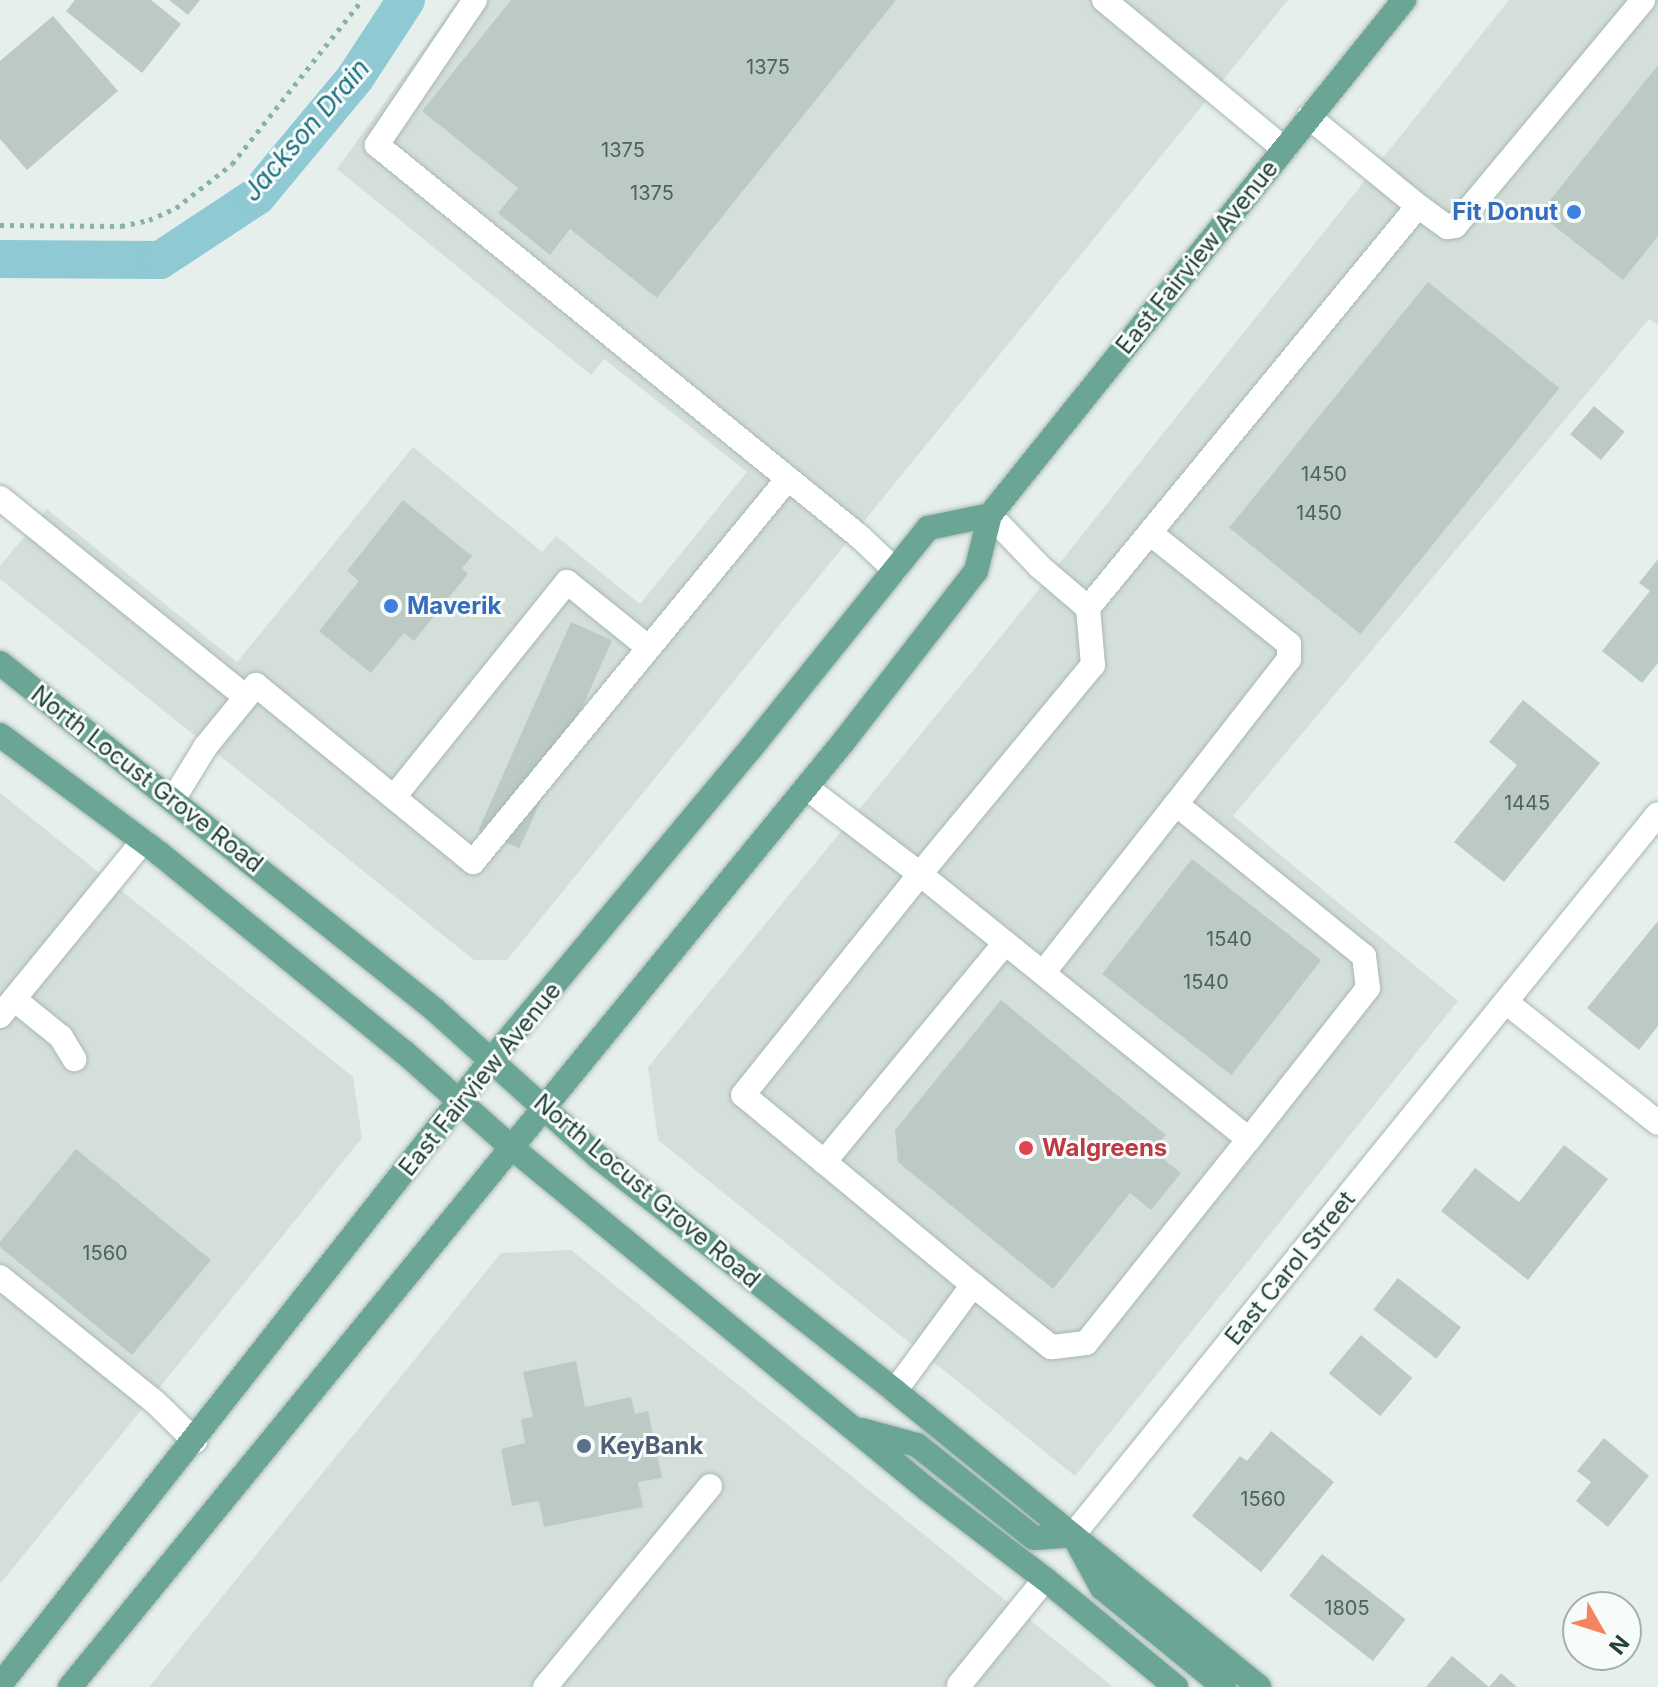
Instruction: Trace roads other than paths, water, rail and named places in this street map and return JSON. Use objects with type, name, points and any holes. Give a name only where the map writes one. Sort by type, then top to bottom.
[{"type":"main road","name":"East Fairview Avenue","points":[[70,1687],[807,788],[976,571],[990,515],[1404,0]]},
{"type":"main road","name":"East Fairview Avenue","points":[[0,1685],[195,1441],[492,1059],[536,1010],[928,528],[990,515]]},
{"type":"main road","name":"North Locust Grove Road","points":[[0,663],[174,798],[492,1059],[598,1157],[895,1391],[1259,1687]]},
{"type":"main road","name":"North Locust Grove Road","points":[[0,735],[143,841],[461,1100],[511,1147],[928,1490],[1045,1579],[1176,1687]]},
{"type":"main road","points":[[855,1428],[917,1445],[1034,1538],[1073,1535],[1102,1588],[1224,1687]]},
{"type":"street","points":[[475,0],[377,145],[788,479],[895,570]]},
{"type":"street","points":[[1104,0],[1284,149]]},
{"type":"street","points":[[1309,117],[1418,206],[1447,227],[1455,226],[1643,0]]},
{"type":"street","points":[[1088,608],[1418,206]]},
{"type":"street","points":[[174,798],[206,746],[256,685],[473,862],[788,479]]},
{"type":"street","points":[[0,498],[246,697]]},
{"type":"street","points":[[990,515],[1040,567],[1088,608],[1093,665],[743,1095],[1051,1347],[1086,1343],[1368,988],[1364,956],[1176,804]]},
{"type":"street","points":[[1043,973],[1289,659],[1289,644],[1150,533]]},
{"type":"street","points":[[394,797],[567,582],[649,648]]},
{"type":"street","points":[[807,788],[920,874],[1249,1139]]},
{"type":"street","name":"East Carol Street","points":[[1073,1535],[1658,814]]},
{"type":"street","points":[[74,1059],[61,1037],[7,1007],[143,841]]},
{"type":"street","points":[[824,1162],[1005,943]]},
{"type":"street","points":[[1506,1002],[1658,1123]]},
{"type":"street","points":[[895,1391],[973,1285]]},
{"type":"street","points":[[3,1286],[155,1402],[195,1441]]},
{"type":"street","points":[[545,1687],[710,1486]]},
{"type":"street","points":[[959,1685],[1045,1579]]},
{"type":"waterway","name":"Jackson Drain","points":[[0,259],[160,260],[257,196],[355,78],[406,0]]},
{"type":"place","name":"Fit Donut","points":[[1574,212]]},
{"type":"place","name":"Maverik","points":[[391,606]]},
{"type":"place","name":"Walgreens","points":[[1026,1148]]},
{"type":"place","name":"KeyBank","points":[[584,1446]]}]
